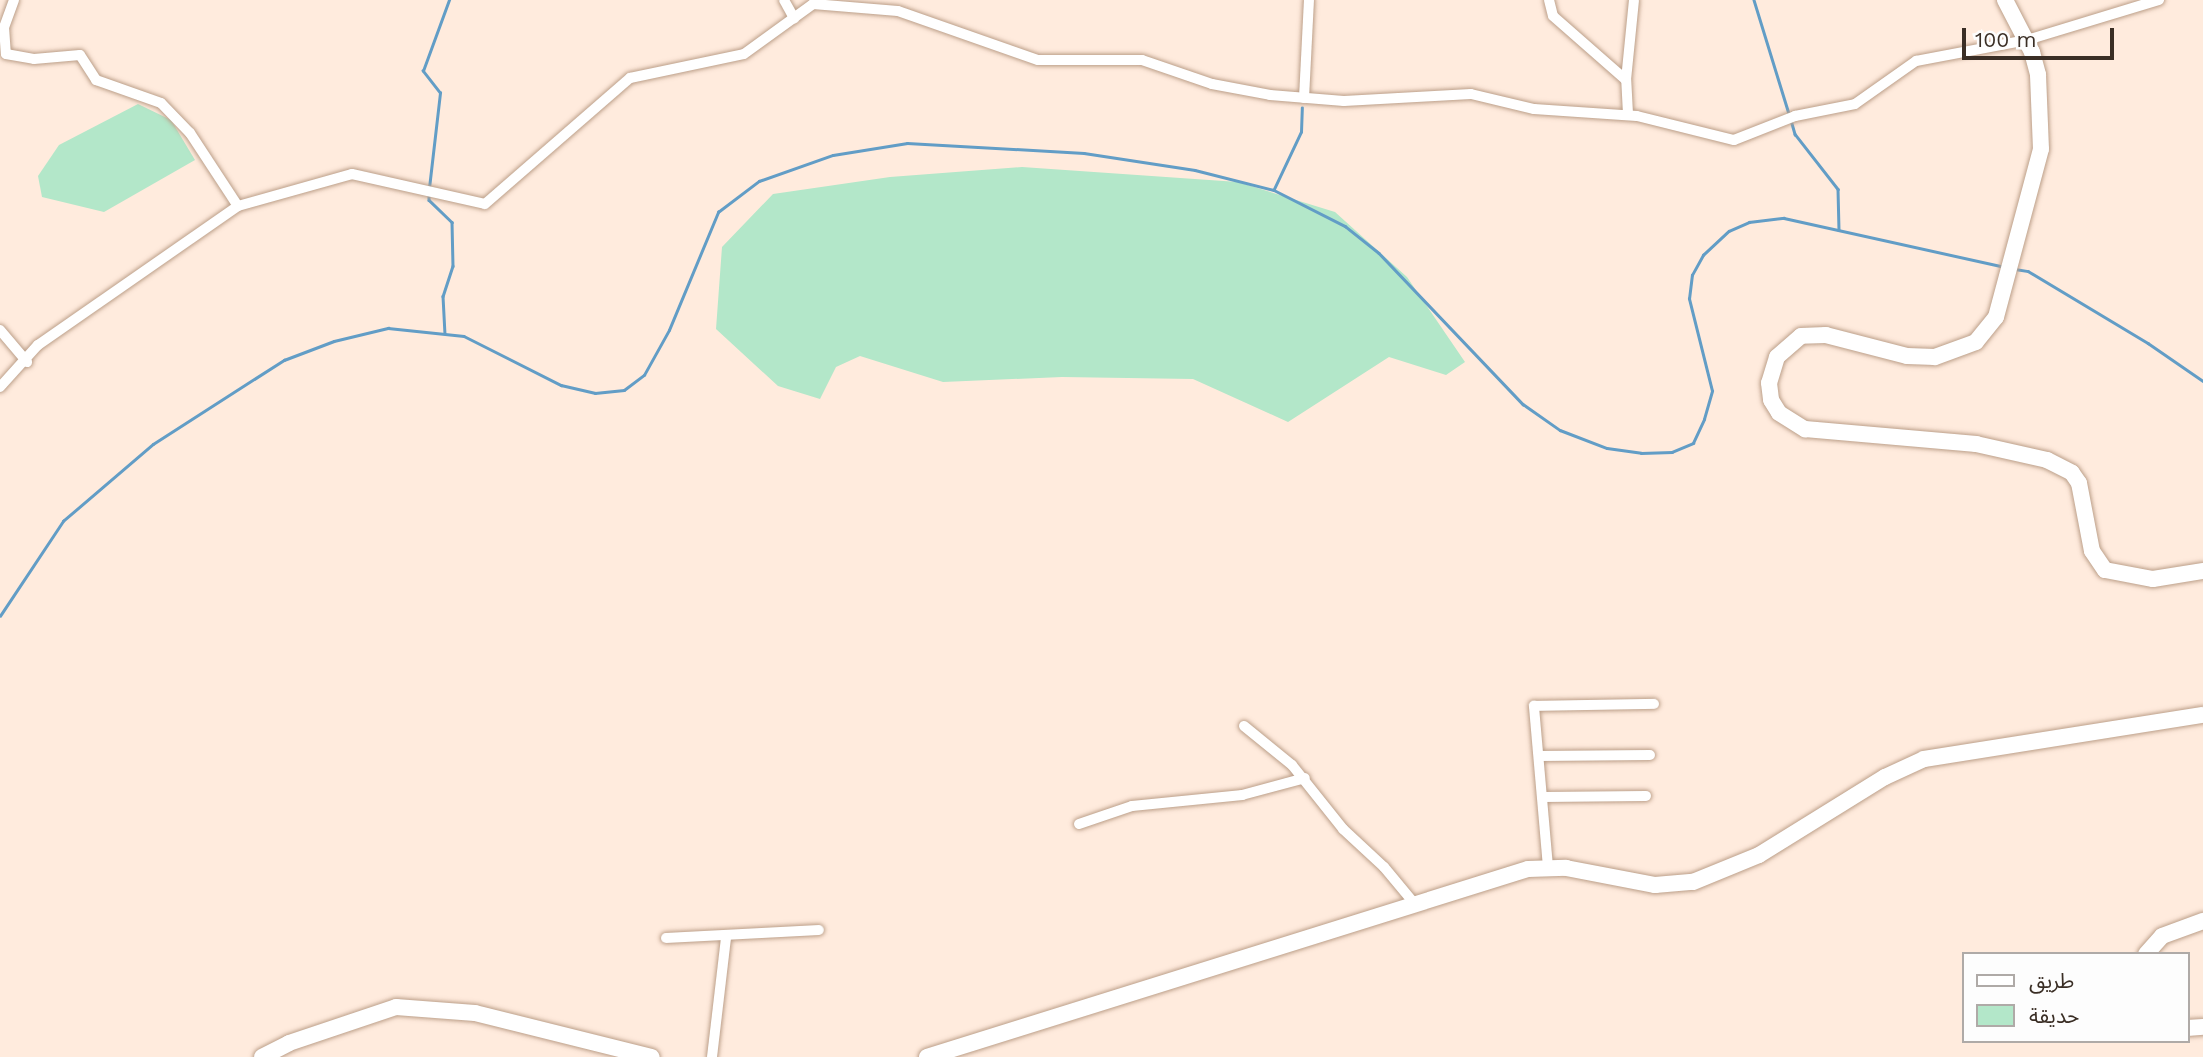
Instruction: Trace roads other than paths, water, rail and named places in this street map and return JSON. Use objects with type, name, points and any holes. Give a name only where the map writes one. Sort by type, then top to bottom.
[{"type":"street","points":[[13,0],[4,27],[3,56],[34,60],[80,55],[96,80],[161,103],[190,133],[238,206]]},
{"type":"street","points":[[784,0],[794,18]]},
{"type":"street","points":[[1304,98],[1309,0]]},
{"type":"street","points":[[1549,0],[1553,16],[1626,80]]},
{"type":"street","points":[[1628,114],[1626,80],[1634,0]]},
{"type":"street","points":[[2004,0],[2027,40],[2038,75],[2041,149],[1996,317],[1976,342],[1942,356],[1923,358],[1826,335],[1801,336],[1788,344],[1771,369],[1771,400],[1779,413],[1805,429],[1976,444],[2047,460],[2073,473],[2079,483],[2092,551],[2105,570],[2153,579],[2203,571]]},
{"type":"street","points":[[0,387],[27,362],[38,345],[238,206],[352,174],[485,204],[630,78],[744,54],[813,4],[898,11],[1038,60],[1142,60],[1239,90],[1344,101],[1471,94],[1534,109],[1628,114],[1734,140],[1795,116],[1855,104],[1916,61],[2027,40],[2159,0]]},
{"type":"street","points":[[0,330],[27,362]]},
{"type":"street","points":[[1548,867],[1539,755],[1532,710],[1537,704],[1654,704]]},
{"type":"street","points":[[928,1057],[1509,874],[1548,867],[1655,885],[1693,882],[1759,855],[1885,777],[1924,759],[2203,715]]},
{"type":"street","points":[[1244,726],[1305,778],[1343,829],[1384,867],[1414,903]]},
{"type":"street","points":[[1539,755],[1650,755]]},
{"type":"street","points":[[1079,824],[1132,806],[1242,795],[1305,778]]},
{"type":"street","points":[[1543,797],[1646,796]]},
{"type":"street","points":[[2148,952],[2162,936],[2203,921]]},
{"type":"street","points":[[666,938],[726,937],[819,930]]},
{"type":"street","points":[[712,1057],[726,937]]},
{"type":"street","points":[[262,1057],[289,1043],[396,1007],[475,1013],[652,1057]]},
{"type":"waterway","points":[[429,188],[440,93],[423,71],[449,0]]},
{"type":"waterway","points":[[1754,0],[1789,114]]},
{"type":"waterway","points":[[1274,189],[1301,132],[1302,108]]},
{"type":"waterway","points":[[1791,120],[1795,134],[1838,189],[1839,230]]},
{"type":"waterway","points":[[0,616],[63,521],[153,444],[284,360],[334,341],[388,328],[464,336],[561,385],[595,393],[624,390],[644,375],[669,330],[718,212],[759,181],[833,155],[907,143],[1084,153],[1195,170],[1274,190],[1345,226],[1379,253],[1523,404],[1560,430],[1607,448],[1641,453],[1672,452],[1693,443],[1704,419],[1712,391],[1689,299],[1692,275],[1703,255],[1729,231],[1749,222],[1784,218],[2005,267]]},
{"type":"waterway","points":[[429,194],[429,200],[452,222],[453,266],[443,296],[445,333]]},
{"type":"waterway","points":[[2015,269],[2028,271],[2148,343],[2203,381]]}]
